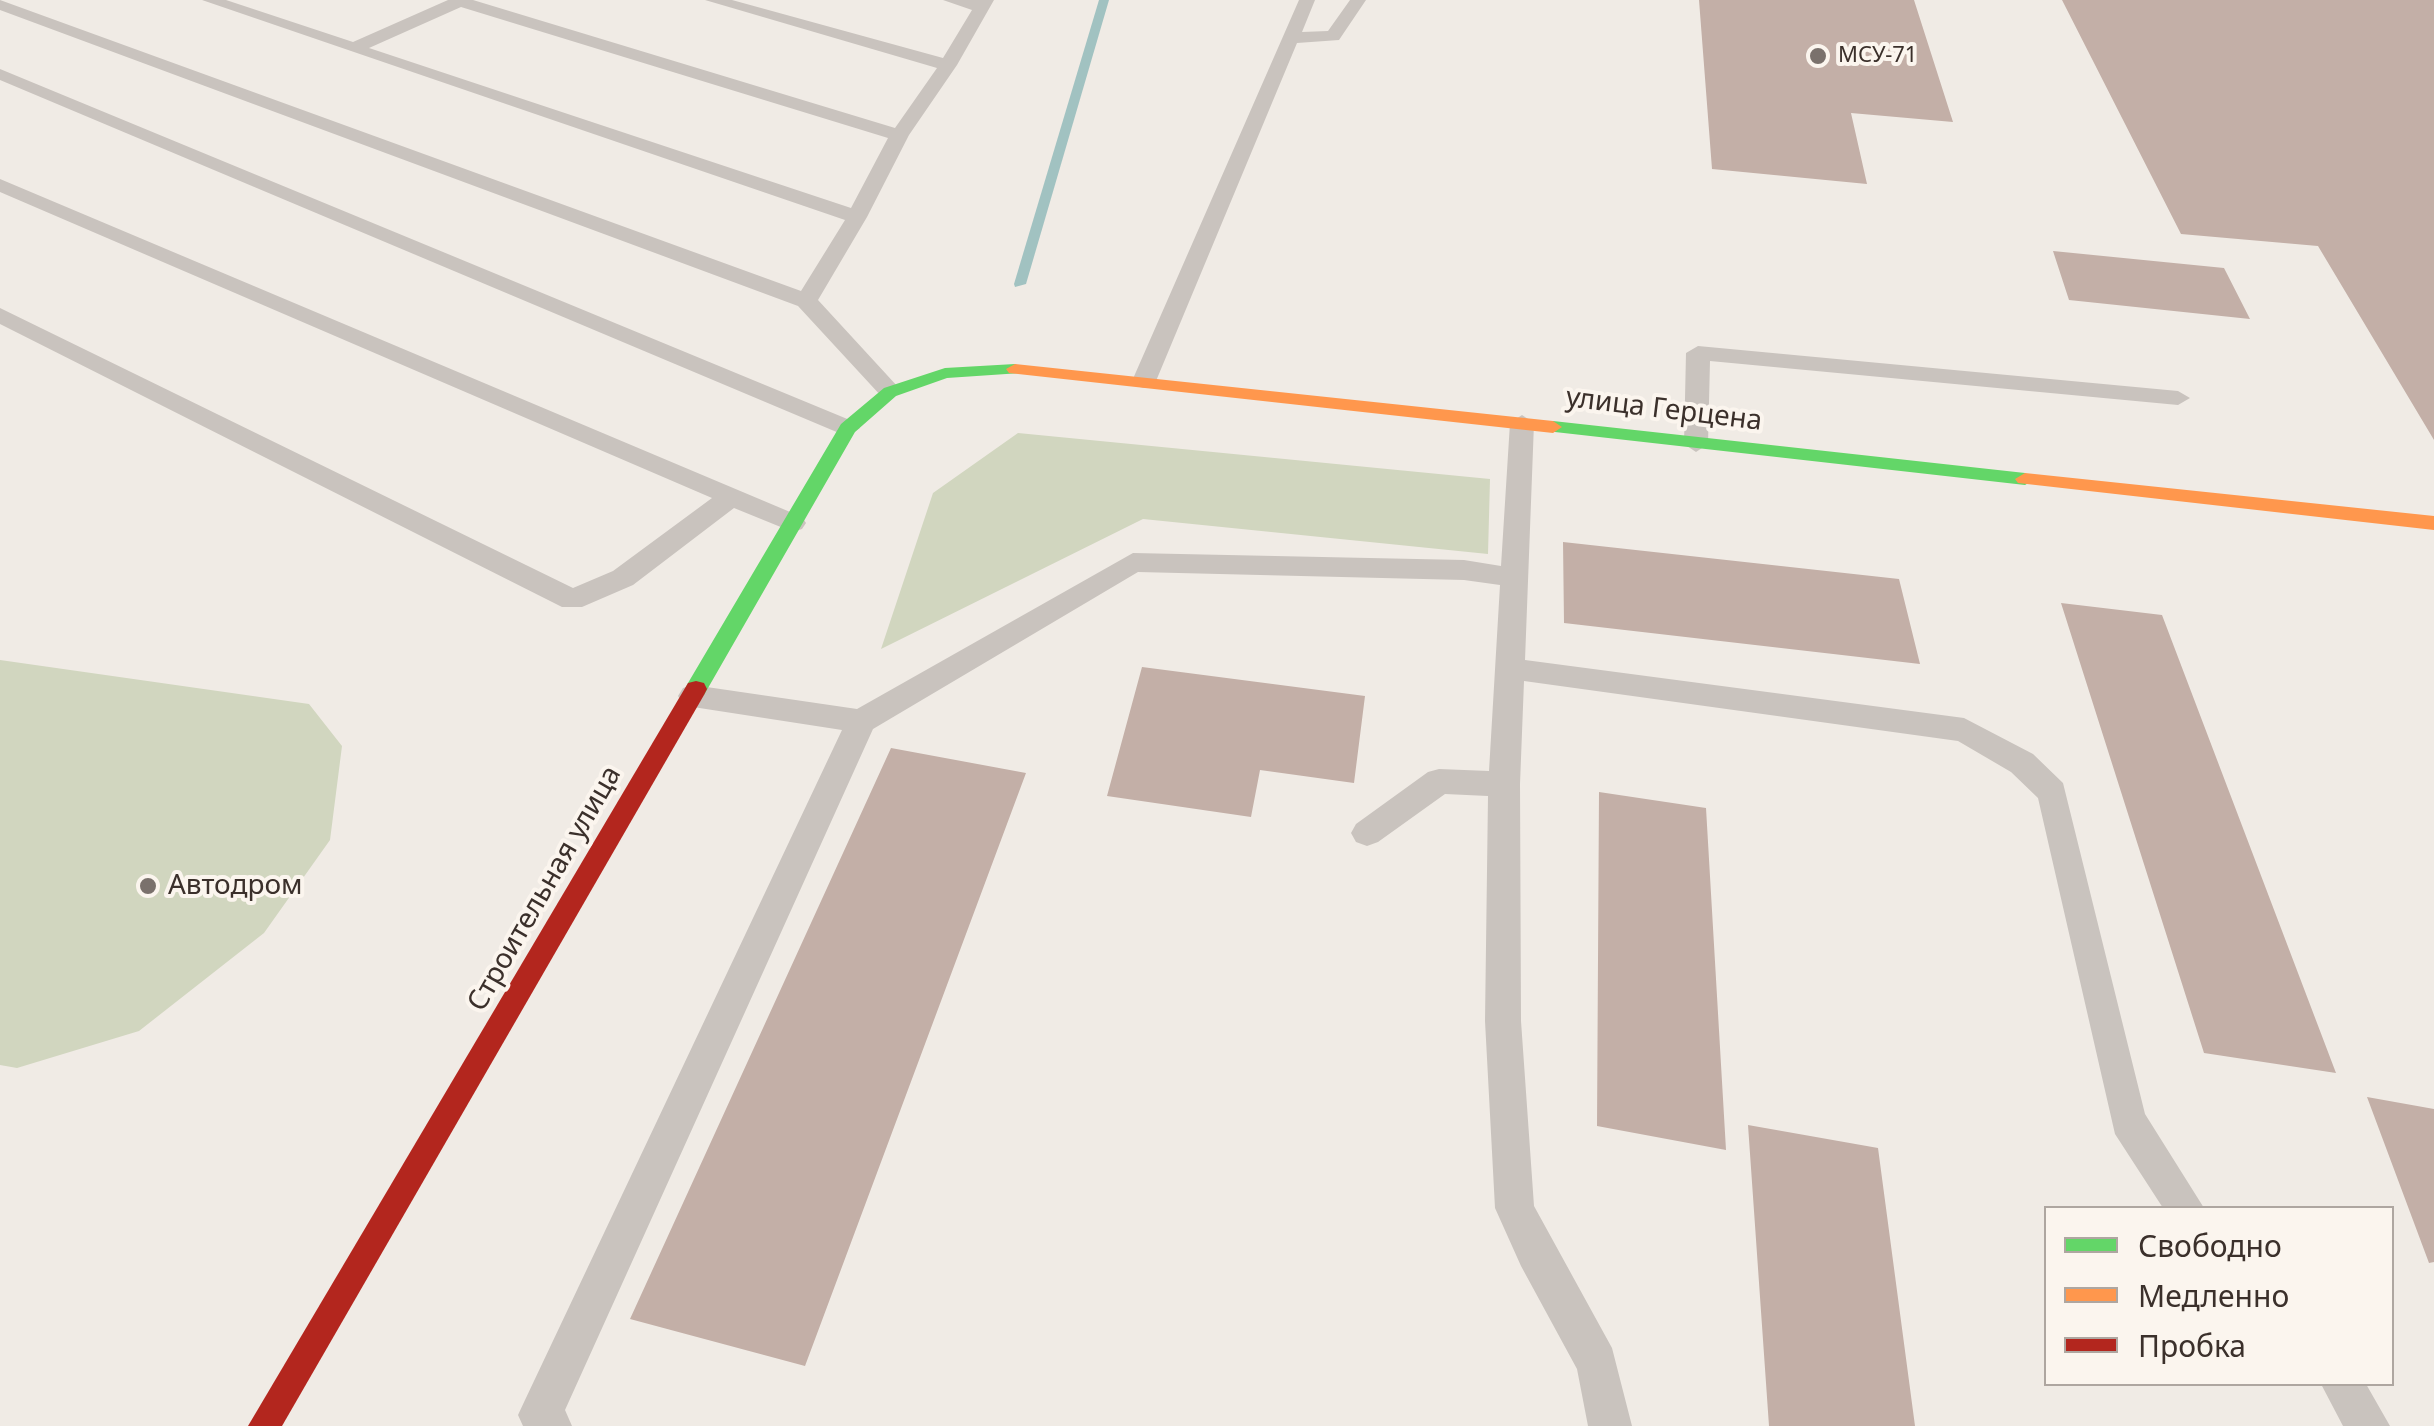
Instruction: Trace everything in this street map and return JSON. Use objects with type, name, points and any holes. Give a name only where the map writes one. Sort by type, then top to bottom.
[{"type":"street","name":"улица Герцена","points":[[890,392],[945,373],[1004,368],[2434,524]]},
{"type":"street","name":"Строительная улица","points":[[264,1426],[848,428],[890,392]]},
{"type":"lane","points":[[210,0],[858,218]]},
{"type":"lane","points":[[354,48],[460,0],[899,135]]},
{"type":"lane","points":[[713,0],[948,65]]},
{"type":"lane","points":[[806,301],[858,218],[899,135],[948,65],[984,4],[951,0]]},
{"type":"lane","points":[[1144,381],[1307,0]]},
{"type":"lane","points":[[1293,38],[1333,36],[1358,0]]},
{"type":"lane","points":[[0,4],[806,301],[890,392]]},
{"type":"lane","points":[[0,74],[848,428]]},
{"type":"lane","points":[[0,186],[792,523]]},
{"type":"lane","points":[[0,316],[572,600],[623,578],[731,496]]},
{"type":"lane","points":[[1696,444],[1698,354],[2178,398]]},
{"type":"lane","points":[[1522,423],[1504,784],[1503,1021],[1515,1208],[1534,1252],[1597,1363],[1610,1426]]},
{"type":"lane","points":[[550,1426],[540,1415],[861,721],[1133,562],[1464,570],[1514,577]]},
{"type":"lane","points":[[1512,669],[1964,730],[2022,762],[2052,792],[2128,1121],[2184,1206]]},
{"type":"lane","points":[[694,696],[861,721]]},
{"type":"lane","points":[[1368,833],[1439,781],[1504,784]]},
{"type":"lane","points":[[2343,1386],[2368,1426]]},
{"type":"green space","points":[[1018,433],[1490,479],[1488,554],[1143,519],[881,649],[933,493]]},
{"type":"green space","name":"Автодром","points":[[0,660],[309,704],[342,746],[330,840],[264,933],[139,1031],[17,1068],[0,1065]]},
{"type":"building","name":"МСУ-71","points":[[1699,0],[1914,0],[1953,122],[1851,113],[1867,184],[1712,169]]},
{"type":"building","points":[[2062,0],[2434,0],[2434,440],[2318,246],[2181,234]]},
{"type":"building","points":[[2053,251],[2224,268],[2250,319],[2069,300]]},
{"type":"building","points":[[1563,542],[1899,579],[1920,664],[1564,623]]},
{"type":"building","points":[[2061,603],[2162,615],[2336,1073],[2204,1053]]},
{"type":"building","points":[[1142,667],[1365,696],[1354,783],[1260,770],[1251,817],[1107,796]]},
{"type":"building","points":[[891,748],[1026,773],[805,1366],[630,1319]]},
{"type":"building","points":[[1599,792],[1706,808],[1726,1150],[1597,1126]]},
{"type":"building","points":[[2367,1097],[2434,1109],[2434,1262],[2429,1263]]},
{"type":"building","points":[[1748,1125],[1878,1148],[1915,1426],[1769,1426]]},
{"type":"waterway","points":[[1020,284],[1104,0]]},
{"type":"traffic: fast","points":[[696,689],[848,428],[890,392],[945,373],[1015,369]]},
{"type":"traffic: fast","points":[[1553,427],[2025,479]]},
{"type":"traffic: slow","points":[[1015,369],[1553,427]]},
{"type":"traffic: slow","points":[[2025,479],[2434,523]]},
{"type":"traffic: jam","points":[[264,1426],[696,689]]},
{"type":"place","name":"МСУ-71","points":[[1818,56]]},
{"type":"place","name":"Автодром","points":[[148,886]]}]
